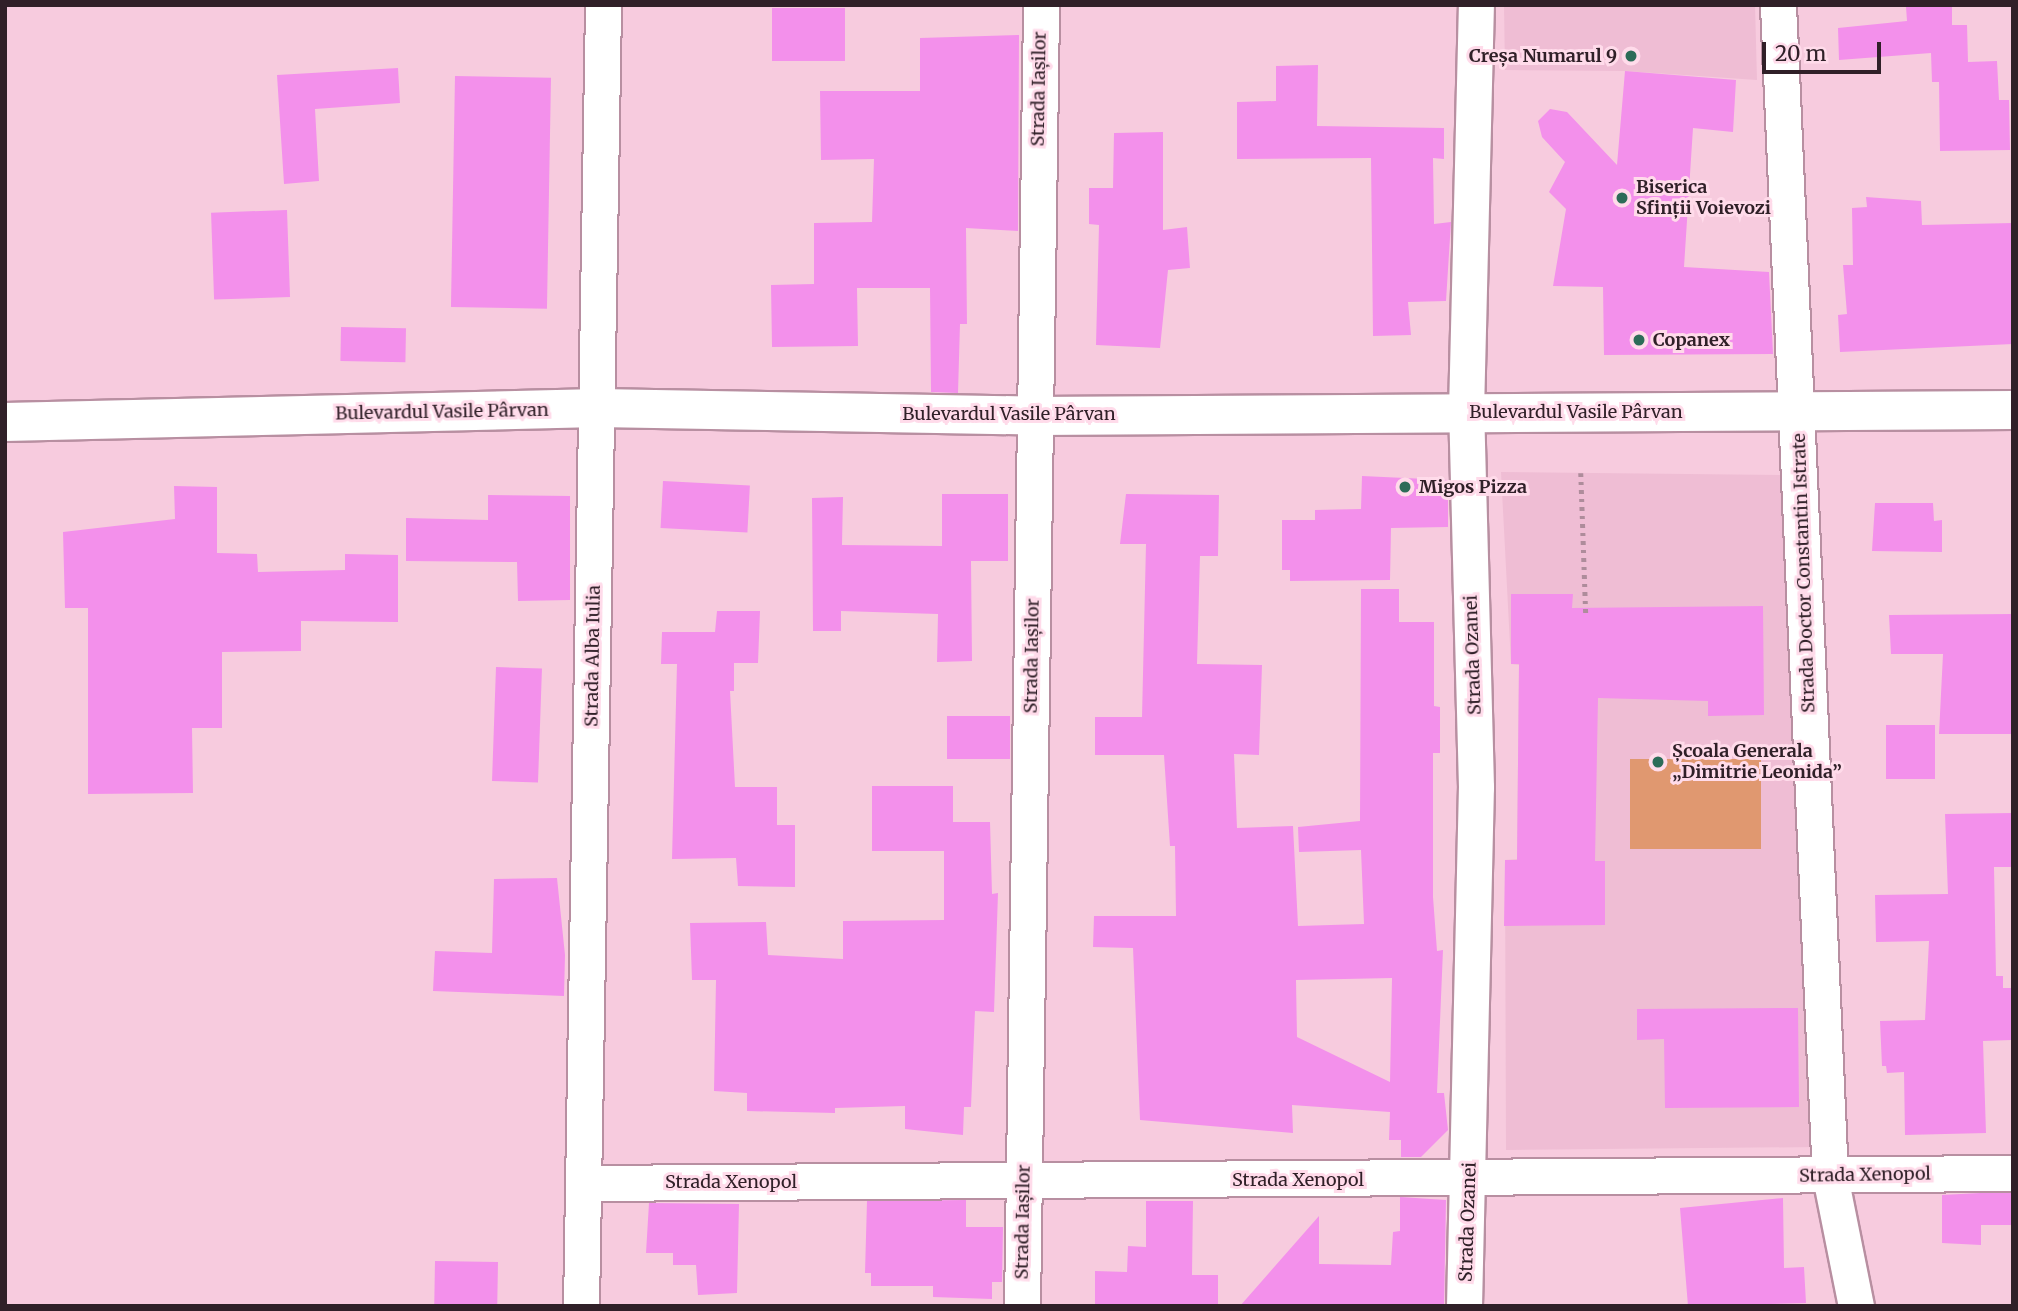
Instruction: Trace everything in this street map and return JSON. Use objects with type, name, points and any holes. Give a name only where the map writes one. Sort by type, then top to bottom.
[{"type":"street","name":"Strada Alba Iulia","points":[[581,1306],[603,5]]},
{"type":"street","name":"Strada Iașilor","points":[[1022,1306],[1041,5]]},
{"type":"street","name":"Strada Ozanei","points":[[1464,1306],[1470,1180],[1476,787],[1466,411],[1476,5]]},
{"type":"street","name":"Strada Doctor Constantin Istrate","points":[[1778,5],[1830,1176],[1856,1306]]},
{"type":"street","name":"Bulevardul Vasile Pârvan","points":[[5,422],[598,408],[1035,415],[2013,410]]},
{"type":"street","name":"Strada Xenopol","points":[[583,1183],[1470,1180],[2013,1173]]},
{"type":"path","points":[[1581,473],[1586,615]]},
{"type":"shaded area","name":"Creșa Numarul 9","points":[[1504,5],[1755,5],[1757,80],[1625,71],[1505,70]]},
{"type":"shaded area","name":"Școala Generala „Dimitrie Leonida”","points":[[1501,472],[1783,475],[1817,1147],[1506,1150],[1505,860],[1517,859],[1519,665],[1511,664]]},
{"type":"shaded area","points":[[1630,759],[1761,759],[1761,849],[1630,849]]},
{"type":"building","points":[[1952,5],[1952,25],[1967,25],[1968,62],[1997,61],[1999,100],[2009,100],[2010,150],[1940,151],[1939,82],[1932,82],[1931,53],[1839,60],[1838,28],[1907,21],[1906,7]]},
{"type":"building","points":[[772,8],[845,8],[845,61],[772,61]]},
{"type":"building","points":[[1019,35],[1018,231],[966,228],[967,324],[960,324],[958,393],[931,392],[930,288],[857,288],[858,346],[772,347],[771,285],[814,284],[814,223],[872,222],[874,159],[821,160],[820,91],[920,91],[920,38]]},
{"type":"building","points":[[1318,65],[1317,126],[1444,128],[1444,159],[1433,158],[1434,224],[1451,222],[1446,301],[1408,302],[1411,335],[1373,336],[1371,158],[1237,159],[1237,102],[1276,101],[1276,66]]},
{"type":"building","points":[[398,68],[400,103],[315,109],[319,181],[284,184],[277,75]]},
{"type":"building","points":[[1625,71],[1736,80],[1733,132],[1693,128],[1684,267],[1769,272],[1773,354],[1604,355],[1603,287],[1553,286],[1566,209],[1549,192],[1565,162],[1542,137],[1538,121],[1550,109],[1567,112],[1617,165]]},
{"type":"building","points":[[455,76],[551,78],[547,309],[451,307]]},
{"type":"building","points":[[1163,132],[1163,230],[1187,227],[1190,268],[1168,270],[1160,348],[1096,345],[1099,225],[1089,224],[1089,188],[1113,188],[1114,133]]},
{"type":"building","points":[[1866,197],[1921,201],[1922,225],[2013,223],[2013,344],[1840,352],[1838,315],[1847,314],[1843,265],[1853,265],[1852,208],[1867,207]]},
{"type":"building","points":[[287,210],[290,297],[214,300],[211,213]]},
{"type":"building","points":[[341,327],[406,328],[405,362],[340,361]]},
{"type":"building","points":[[1362,476],[1448,480],[1448,527],[1391,528],[1390,580],[1290,581],[1290,570],[1282,570],[1282,520],[1315,520],[1315,510],[1361,509]]},
{"type":"building","points":[[663,481],[750,486],[747,532],[661,528]]},
{"type":"building","points":[[174,486],[217,487],[217,553],[257,554],[258,572],[345,570],[345,554],[398,555],[398,622],[301,621],[301,651],[222,652],[222,728],[192,728],[193,793],[88,794],[88,608],[65,608],[63,532],[175,519]]},
{"type":"building","points":[[942,494],[1008,494],[1008,561],[971,561],[972,661],[937,662],[938,614],[841,611],[841,631],[813,631],[812,498],[843,497],[842,545],[942,546]]},
{"type":"building","points":[[1126,494],[1219,495],[1218,556],[1200,556],[1197,664],[1262,665],[1259,755],[1234,754],[1237,828],[1293,826],[1298,926],[1364,924],[1361,850],[1299,852],[1298,827],[1360,821],[1361,589],[1399,589],[1399,622],[1434,622],[1434,706],[1440,707],[1440,753],[1433,753],[1433,897],[1437,951],[1443,950],[1437,1093],[1444,1093],[1448,1130],[1421,1157],[1401,1157],[1401,1140],[1389,1140],[1390,1112],[1292,1105],[1293,1133],[1140,1120],[1133,948],[1093,947],[1094,916],[1176,916],[1175,846],[1170,846],[1164,755],[1095,755],[1095,717],[1142,717],[1146,544],[1120,544]],"holes":[[[1392,978],[1390,1082],[1297,1037],[1296,980]]]},
{"type":"building","points":[[488,495],[570,496],[570,600],[518,601],[517,562],[406,561],[406,518],[488,520]]},
{"type":"building","points":[[1875,503],[1933,503],[1934,521],[1942,520],[1942,552],[1872,551]]},
{"type":"building","points":[[1511,594],[1573,594],[1572,608],[1763,606],[1764,715],[1708,716],[1708,701],[1598,698],[1595,861],[1605,861],[1605,925],[1504,926],[1505,860],[1517,860],[1519,664],[1511,664]]},
{"type":"building","points":[[717,611],[760,611],[758,663],[734,663],[734,691],[730,691],[735,787],[777,787],[777,825],[795,825],[795,887],[738,886],[736,858],[672,859],[677,664],[661,664],[662,632],[715,632]]},
{"type":"building","points":[[2013,614],[2013,734],[1939,734],[1943,654],[1891,654],[1889,615]]},
{"type":"building","points":[[496,667],[542,669],[538,783],[492,781]]},
{"type":"building","points":[[947,716],[1010,716],[1010,759],[947,759]]},
{"type":"building","points":[[1886,725],[1935,725],[1935,779],[1886,779]]},
{"type":"building","points":[[872,786],[953,786],[953,822],[990,822],[992,894],[998,893],[994,1012],[975,1011],[971,1107],[964,1107],[963,1135],[905,1129],[905,1106],[835,1108],[835,1113],[747,1111],[747,1093],[714,1091],[716,980],[692,980],[690,923],[766,922],[768,955],[843,959],[843,921],[944,920],[944,851],[872,851]]},
{"type":"building","points":[[2013,813],[2013,867],[1994,867],[1996,976],[2003,976],[2003,988],[2012,988],[2011,1040],[1983,1041],[1986,1133],[1905,1135],[1904,1072],[1887,1073],[1886,1066],[1882,1066],[1880,1021],[1925,1020],[1929,941],[1876,942],[1875,895],[1948,894],[1945,814]]},
{"type":"building","points":[[557,878],[565,955],[564,996],[433,991],[435,951],[492,953],[494,879]]},
{"type":"building","points":[[1798,1008],[1799,1107],[1665,1108],[1664,1039],[1637,1040],[1637,1009]]},
{"type":"building","points":[[2012,1193],[2013,1225],[1981,1225],[1981,1245],[1942,1243],[1942,1195]]},
{"type":"building","points":[[1400,1197],[1446,1200],[1444,1306],[1240,1306],[1319,1216],[1319,1264],[1391,1265],[1393,1232],[1400,1231]]},
{"type":"building","points":[[1783,1198],[1784,1268],[1804,1267],[1806,1303],[1688,1306],[1680,1208]]},
{"type":"building","points":[[966,1200],[966,1227],[1003,1227],[1002,1282],[992,1282],[992,1299],[933,1297],[933,1286],[871,1286],[871,1273],[865,1273],[867,1201]]},
{"type":"building","points":[[1146,1201],[1193,1201],[1192,1275],[1218,1275],[1218,1306],[1095,1306],[1095,1271],[1127,1272],[1128,1246],[1146,1247]]},
{"type":"building","points":[[649,1203],[739,1204],[737,1293],[698,1295],[696,1265],[673,1265],[673,1253],[646,1253]]},
{"type":"building","points":[[435,1261],[498,1262],[497,1306],[434,1305]]},
{"type":"place","name":"Creșa Numarul 9","points":[[1631,56]]},
{"type":"place","name":"Biserica Sfinții Voievozi","points":[[1622,198]]},
{"type":"place","name":"Copanex","points":[[1639,340]]},
{"type":"place","name":"Migos Pizza","points":[[1405,487]]},
{"type":"place","name":"Școala Generala „Dimitrie Leonida”","points":[[1658,762]]}]
